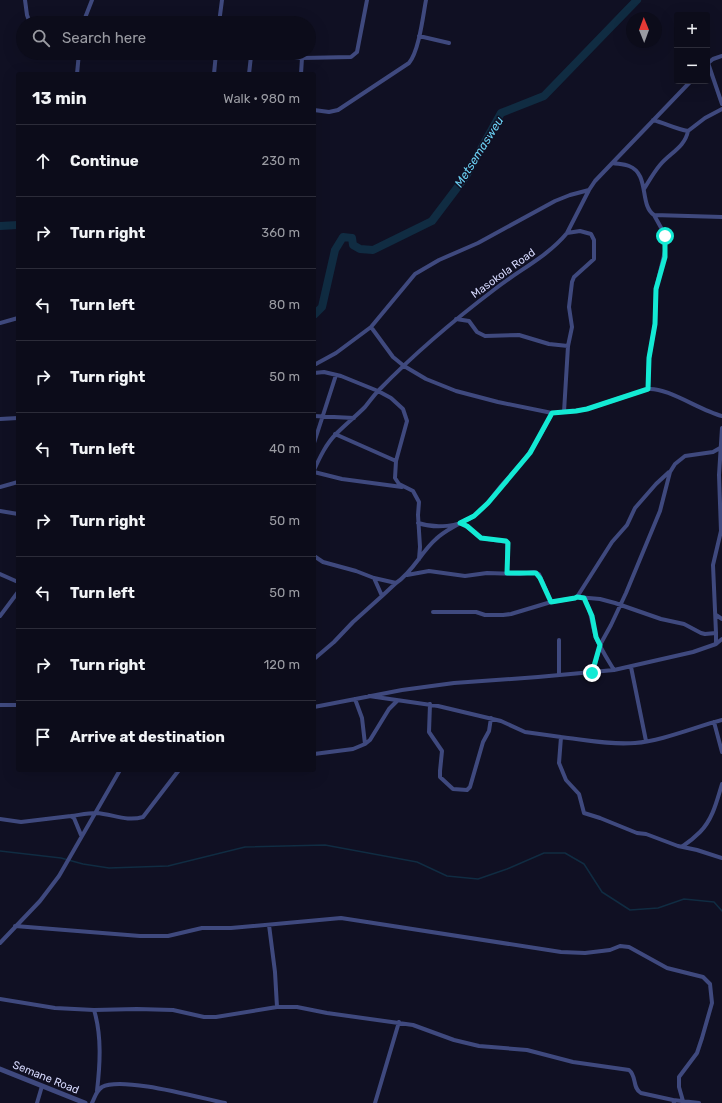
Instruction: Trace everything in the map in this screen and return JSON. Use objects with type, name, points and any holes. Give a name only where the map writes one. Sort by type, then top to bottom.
[{"type":"street","points":[[25,0],[27,16]]},
{"type":"street","points":[[86,16],[92,0]]},
{"type":"street","points":[[220,16],[222,0]]},
{"type":"street","points":[[316,58],[354,56],[357,52],[367,0]]},
{"type":"street","points":[[316,110],[329,112],[338,110],[405,67],[412,59],[419,36],[426,0]]},
{"type":"street","points":[[419,36],[449,43]]},
{"type":"street","points":[[710,63],[722,56]]},
{"type":"street","points":[[77,72],[78,60]]},
{"type":"street","points":[[214,72],[215,60]]},
{"type":"street","points":[[249,72],[251,60]]},
{"type":"street","points":[[301,72],[302,60]]},
{"type":"street","points":[[710,70],[722,104]]},
{"type":"street","name":"Masokola Road","points":[[316,467],[335,434],[354,418],[378,391],[404,366],[456,319],[497,287],[532,264],[557,244],[566,233],[589,190],[688,84]]},
{"type":"street","points":[[644,189],[658,167],[682,145],[687,137],[688,131],[705,118],[722,109]]},
{"type":"street","points":[[653,120],[688,131]]},
{"type":"street","points":[[613,163],[630,166],[639,175],[644,189],[648,209],[654,215],[664,233],[666,251],[656,289],[655,324],[649,358],[648,389]]},
{"type":"street","points":[[316,365],[336,353],[372,327],[415,274],[439,260],[478,243],[555,201],[589,190]]},
{"type":"street","points":[[654,215],[722,216]]},
{"type":"street","points":[[564,412],[568,346],[572,327],[570,307],[572,282],[574,278],[593,261],[594,246],[594,240],[591,234],[580,231],[566,233]]},
{"type":"street","points":[[0,323],[16,319]]},
{"type":"street","points":[[456,319],[469,322],[477,332],[485,336],[519,335],[549,344],[568,346]]},
{"type":"street","points":[[372,327],[385,347],[404,366],[426,379],[456,391],[498,402],[552,413],[587,409],[648,389],[654,389],[671,394],[705,410],[722,416]]},
{"type":"street","points":[[316,373],[324,372],[336,375],[378,391],[398,403],[403,409],[407,418],[396,461],[395,478],[399,484],[413,491],[418,498],[419,559]]},
{"type":"street","points":[[316,437],[336,375]]},
{"type":"street","points":[[316,657],[407,574],[441,534],[474,516],[488,503],[530,453],[552,413]]},
{"type":"street","points":[[316,416],[354,418]]},
{"type":"street","points":[[0,419],[16,418]]},
{"type":"street","points":[[716,644],[713,565],[722,536],[719,458],[722,428]]},
{"type":"street","points":[[335,434],[396,461]]},
{"type":"street","points":[[577,597],[612,542],[627,525],[635,508],[656,484],[670,472],[675,464],[685,456],[710,452],[720,448]]},
{"type":"street","points":[[710,452],[719,458]]},
{"type":"street","points":[[316,472],[342,480],[405,487]]},
{"type":"street","points":[[592,673],[600,645],[634,576],[660,511],[670,472]]},
{"type":"street","points":[[0,487],[16,483]]},
{"type":"street","points":[[0,511],[16,514]]},
{"type":"street","points":[[418,523],[436,527],[460,523],[467,526],[481,538],[507,542],[507,573]]},
{"type":"street","points":[[316,557],[324,562],[356,570],[374,578],[396,583]]},
{"type":"street","points":[[407,574],[429,571],[465,576],[487,573],[536,573],[540,578],[551,602]]},
{"type":"street","points":[[0,574],[16,581]]},
{"type":"street","points":[[374,578],[382,596]]},
{"type":"street","points":[[0,616],[16,595]]},
{"type":"street","points":[[433,612],[476,612],[489,615],[503,615],[551,602],[577,597],[600,600],[661,619],[684,624],[701,633],[716,633]]},
{"type":"street","points":[[584,598],[592,616],[596,637],[614,670]]},
{"type":"street","points":[[716,615],[722,619]]},
{"type":"street","points":[[316,707],[369,696],[454,683],[592,673],[614,670],[693,652],[716,644],[722,639]]},
{"type":"street","points":[[559,640],[559,675]]},
{"type":"street","points":[[631,667],[646,741]]},
{"type":"street","points":[[369,696],[397,701],[430,704],[491,718],[525,732],[622,743],[646,741],[722,720]]},
{"type":"street","points":[[355,699],[362,718],[365,744]]},
{"type":"street","points":[[316,754],[353,749],[365,744],[370,740],[388,709],[397,701]]},
{"type":"street","points":[[430,704],[429,732],[442,751],[440,777],[453,789],[467,790],[470,787],[483,742],[489,731],[491,718]]},
{"type":"street","points":[[0,706],[16,705]]},
{"type":"street","points":[[714,722],[722,752]]},
{"type":"street","points":[[561,737],[559,763],[566,780],[579,794],[584,813],[637,833],[722,858]]},
{"type":"street","points":[[0,943],[40,901],[65,866],[81,835],[96,813],[119,772]]},
{"type":"street","points":[[0,819],[22,822],[96,813],[126,819],[136,819],[143,817],[177,772]]},
{"type":"street","points":[[683,846],[701,831],[707,823],[714,809],[722,784]]},
{"type":"street","points":[[71,816],[74,818],[81,835]]},
{"type":"street","points":[[16,926],[124,935],[162,936],[179,934],[202,928],[231,928],[346,918],[561,952],[596,952],[622,946],[629,947],[667,968],[703,978],[710,984],[712,1003],[697,1053],[679,1077],[679,1087],[683,1101]]},
{"type":"street","points":[[269,924],[275,972],[277,1007]]},
{"type":"street","points":[[0,999],[55,1008],[94,1010],[173,1010],[204,1017],[216,1017],[277,1007],[297,1007],[354,1018],[398,1022],[413,1025],[466,1043],[527,1050],[573,1062],[629,1070],[633,1074],[638,1091],[674,1102],[683,1101],[699,1103]]},
{"type":"street","points":[[92,1103],[97,1092],[99,1064],[98,1023],[94,1010]]},
{"type":"street","points":[[375,1103],[398,1022]]},
{"type":"street","name":"Semane Road","points":[[0,1069],[83,1103]]},
{"type":"street","points":[[97,1092],[108,1085],[131,1084],[162,1089],[225,1103]]},
{"type":"street","points":[[37,1103],[42,1086]]},
{"type":"waterway","name":"Metsemasweu","points":[[316,313],[322,307],[335,250],[343,237],[352,238],[353,245],[360,249],[373,250],[432,221],[466,176],[501,113],[544,96],[637,0]]},
{"type":"waterway","name":"Metsemasweu","points":[[0,226],[16,225]]},
{"type":"waterway","points":[[0,851],[61,858],[83,864],[109,868],[168,866],[245,847],[325,845],[417,862],[447,876],[478,879],[507,869],[544,853],[565,853],[584,864],[602,892],[630,910],[658,908],[684,899],[714,902],[722,911]]},
{"type":"route","points":[[592,673],[600,645],[594,630],[592,616],[584,598],[577,597],[551,602],[539,574],[534,572],[520,574],[507,573],[508,543],[506,541],[481,538],[467,526],[460,523],[474,516],[488,503],[530,453],[552,413],[587,409],[648,389],[649,358],[655,324],[656,289],[665,257],[665,236]]}]
